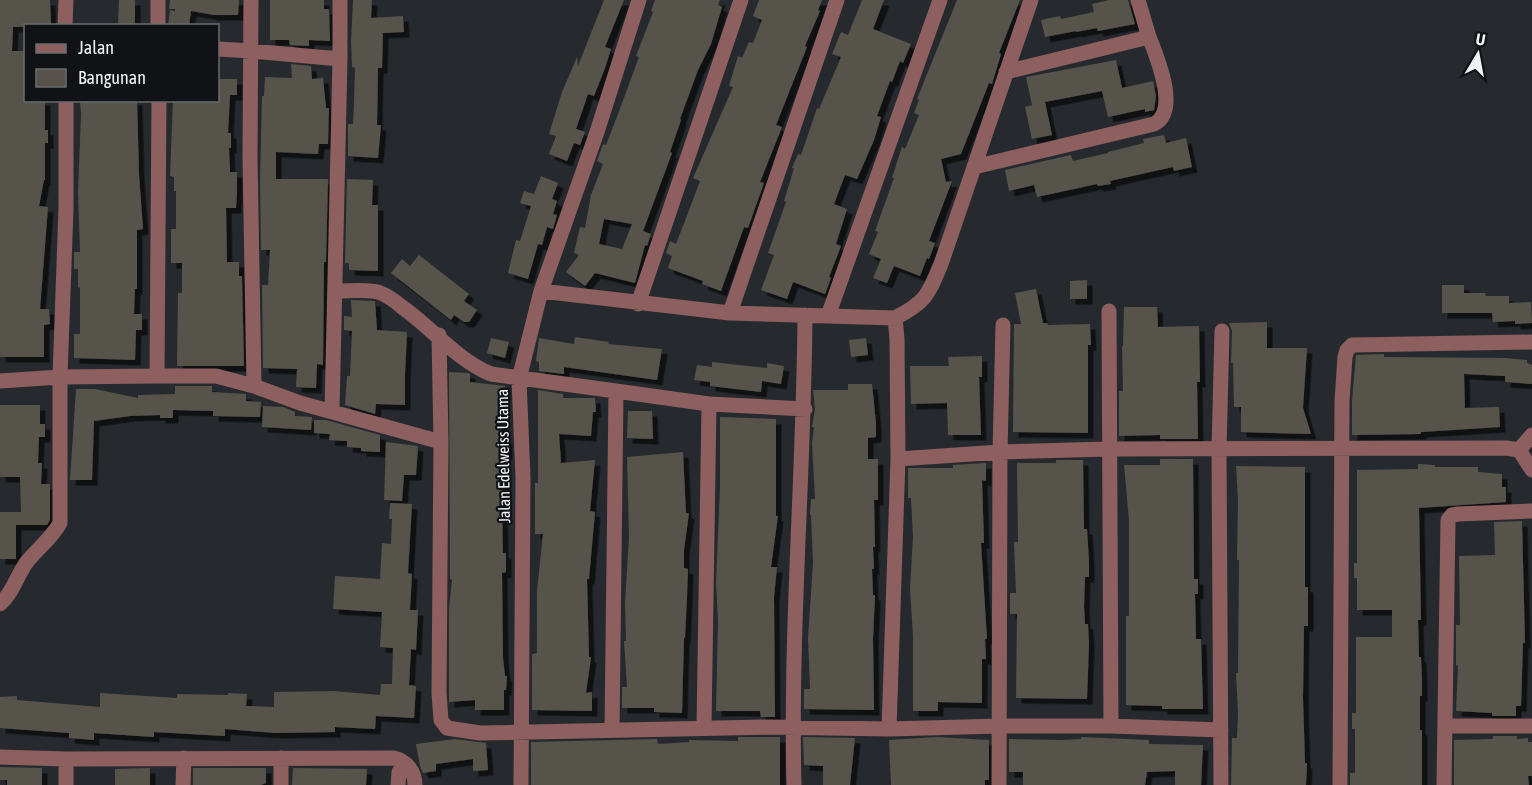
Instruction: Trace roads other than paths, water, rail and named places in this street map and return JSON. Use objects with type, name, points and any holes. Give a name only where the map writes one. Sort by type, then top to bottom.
[{"type":"street","points":[[65,24],[66,0]]},
{"type":"street","points":[[158,0],[158,24]]},
{"type":"street","points":[[251,0],[250,157],[254,386]]},
{"type":"street","points":[[332,411],[340,0]]},
{"type":"street","name":"Jalan Edelweiss Utama","points":[[521,785],[523,478],[519,379],[542,291],[597,132],[639,0]]},
{"type":"street","points":[[638,304],[741,0]]},
{"type":"street","points":[[730,313],[837,0]]},
{"type":"street","points":[[828,316],[940,0]]},
{"type":"street","points":[[542,291],[730,313],[895,318],[913,309],[929,294],[941,264],[1031,0]]},
{"type":"street","points":[[974,167],[1159,122],[1163,117],[1167,99],[1138,0]]},
{"type":"street","points":[[1006,72],[1149,37]]},
{"type":"street","points":[[219,50],[340,59]]},
{"type":"street","points":[[0,604],[6,598],[25,564],[60,523],[60,376],[66,208],[66,102]]},
{"type":"street","points":[[158,376],[159,102]]},
{"type":"street","points":[[336,291],[378,292],[389,297],[439,335],[457,354],[491,374],[710,404],[805,409]]},
{"type":"street","points":[[1109,311],[1111,726]]},
{"type":"street","points":[[794,785],[792,729],[805,409],[805,315]]},
{"type":"street","points":[[889,729],[898,459],[895,318]]},
{"type":"street","points":[[999,785],[1000,453],[1003,325]]},
{"type":"street","points":[[1221,785],[1219,450],[1222,331]]},
{"type":"street","points":[[439,335],[441,720],[447,728],[480,733],[704,728],[889,729],[1000,726],[1111,726],[1221,730]]},
{"type":"street","points":[[1340,785],[1342,401],[1347,350],[1352,345],[1532,342]]},
{"type":"street","points":[[0,381],[60,376],[216,376],[254,386],[300,403],[441,442]]},
{"type":"street","points":[[612,730],[616,391]]},
{"type":"street","points":[[704,728],[710,404]]},
{"type":"street","points":[[1519,450],[1532,435]]},
{"type":"street","points":[[898,459],[1109,449],[1506,448],[1519,450],[1532,470]]},
{"type":"street","points":[[1444,785],[1448,520],[1452,515],[1458,513],[1532,511]]},
{"type":"street","points":[[1445,726],[1532,726]]},
{"type":"street","points":[[0,757],[66,759],[394,758],[402,760],[414,773],[416,785]]},
{"type":"street","points":[[183,785],[184,758]]},
{"type":"street","points":[[280,758],[281,785]]},
{"type":"street","points":[[66,759],[66,785]]},
{"type":"street","points":[[398,785],[399,772],[406,765]]}]
